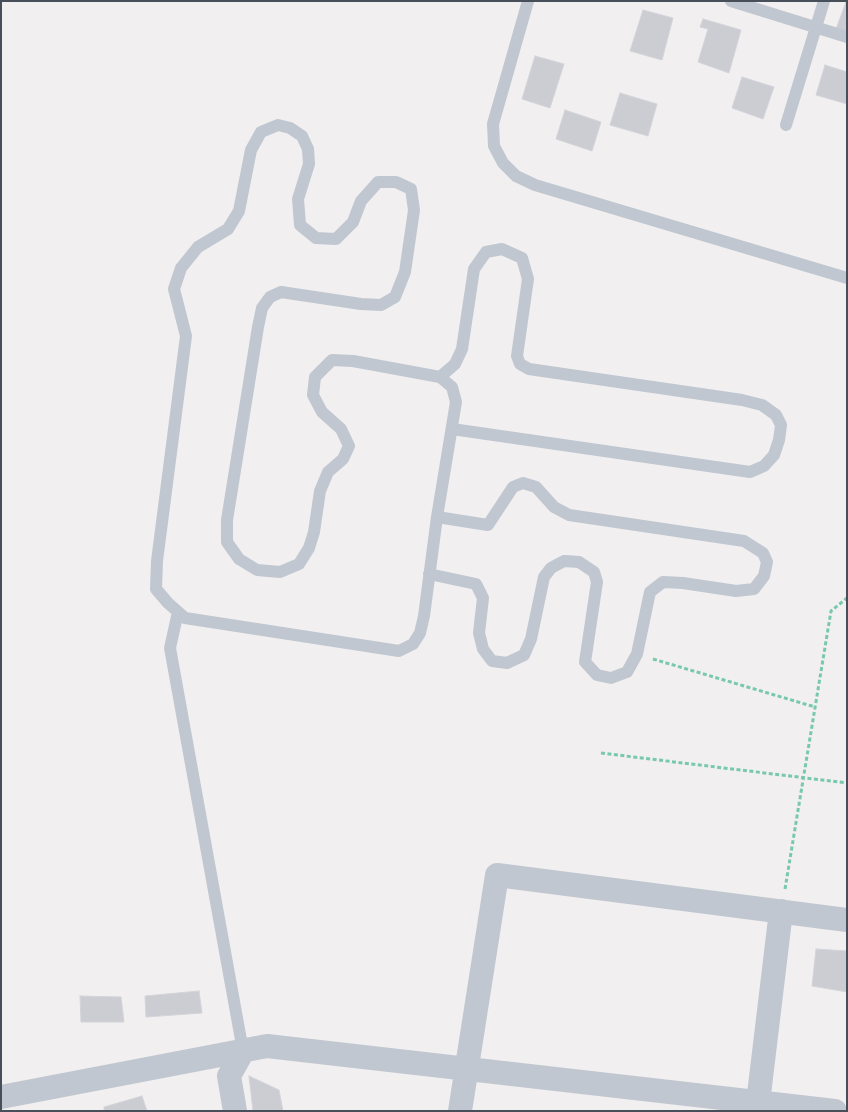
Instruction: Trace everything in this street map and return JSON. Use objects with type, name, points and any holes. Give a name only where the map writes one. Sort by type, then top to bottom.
[{"type":"street","points":[[460,1111],[497,875],[847,920]]},
{"type":"street","points":[[757,1106],[781,912]]},
{"type":"street","points":[[1,1097],[266,1046],[757,1106],[835,1111]]},
{"type":"street","points":[[235,1111],[229,1076],[243,1051]]},
{"type":"lane","points":[[528,1],[493,124],[494,146],[502,163],[516,176],[535,185],[847,278]]},
{"type":"lane","points":[[731,1],[847,37]]},
{"type":"lane","points":[[786,126],[824,1]]},
{"type":"lane","points":[[278,125],[290,128],[302,136],[308,149],[309,164],[298,199],[300,225],[316,238],[336,239],[353,222],[361,201],[378,182],[396,182],[411,189],[414,210],[405,272],[395,297],[381,305],[361,304],[281,292],[270,297],[262,308],[227,520],[227,542],[239,559],[257,570],[280,572],[299,564],[309,548],[314,532],[320,491],[328,472],[343,459],[349,446],[341,429],[322,412],[313,395],[315,377],[332,360],[353,361],[440,377],[452,387],[456,402],[437,517],[424,616],[420,632],[413,644],[399,651],[205,623],[185,618],[156,589],[157,561],[186,336],[174,289],[181,268],[192,254],[198,247],[228,229],[238,211],[251,150],[261,132],[278,125]]},
{"type":"lane","points":[[440,377],[455,364],[462,348],[474,269],[486,252],[502,250],[522,258],[528,279],[517,356],[520,364],[529,369],[742,400],[762,405],[776,415],[781,425],[780,440],[774,454],[764,466],[750,472],[452,429]]},
{"type":"lane","points":[[429,574],[476,584],[483,598],[479,633],[483,649],[492,661],[507,663],[524,655],[531,639],[544,577],[551,568],[564,561],[579,562],[594,572],[597,582],[585,662],[597,675],[611,678],[627,672],[637,654],[650,592],[662,582],[683,583],[736,591],[754,589],[764,576],[767,562],[763,553],[744,541],[569,515],[554,507],[536,487],[523,483],[513,487],[488,525],[437,517]]},
{"type":"lane","points":[[178,612],[170,648],[243,1051]]},
{"type":"path","points":[[781,912],[831,611],[847,598]]},
{"type":"path","points":[[637,654],[815,707]]},
{"type":"path","points":[[601,753],[847,783]]},
{"type":"building","points":[[847,2],[847,33],[836,29]]},
{"type":"building","points":[[643,10],[673,18],[662,60],[630,51]]},
{"type":"building","points":[[703,19],[741,30],[729,73],[698,62],[708,29],[700,27]]},
{"type":"building","points":[[535,56],[564,64],[550,108],[522,99]]},
{"type":"building","points":[[825,65],[847,72],[847,104],[816,95]]},
{"type":"building","points":[[742,77],[774,87],[763,119],[732,108]]},
{"type":"building","points":[[620,93],[657,104],[648,136],[610,125]]},
{"type":"building","points":[[565,110],[601,122],[592,151],[556,139]]},
{"type":"building","points":[[816,949],[847,951],[847,992],[812,986]]},
{"type":"building","points":[[199,991],[202,1013],[146,1017],[145,996]]},
{"type":"building","points":[[80,996],[121,997],[124,1022],[81,1022]]},
{"type":"building","points":[[249,1076],[279,1090],[283,1111],[253,1111]]},
{"type":"building","points":[[142,1096],[147,1111],[104,1111],[104,1107]]}]
